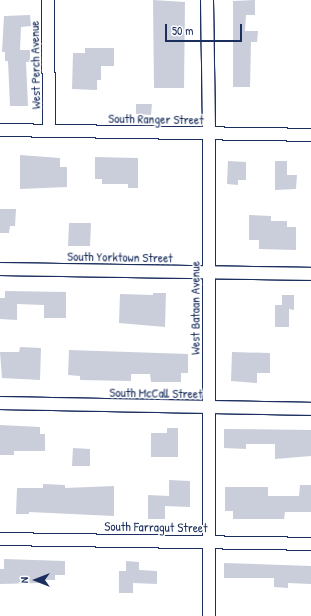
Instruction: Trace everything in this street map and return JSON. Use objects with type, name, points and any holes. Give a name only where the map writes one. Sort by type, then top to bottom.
[{"type":"street","name":"West Perch Avenue","points":[[48,0],[49,131]]},
{"type":"street","name":"West Bataan Avenue","points":[[206,0],[209,134],[209,616]]},
{"type":"street","name":"South Ranger Street","points":[[0,130],[311,135]]},
{"type":"street","name":"South Yorktown Street","points":[[0,269],[311,274]]},
{"type":"street","name":"South McCall Street","points":[[0,404],[311,409]]},
{"type":"street","name":"South Farragut Street","points":[[0,539],[311,544]]},
{"type":"building","points":[[153,0],[185,2],[184,88],[154,88]]},
{"type":"building","points":[[255,0],[255,15],[246,15],[245,31],[258,31],[257,42],[251,42],[250,87],[233,87],[233,1]]},
{"type":"building","points":[[30,15],[31,26],[21,27],[20,50],[30,50],[30,62],[26,62],[28,106],[10,106],[8,61],[5,61],[5,52],[2,52],[4,16]]},
{"type":"building","points":[[85,48],[114,48],[114,66],[101,66],[101,80],[97,80],[97,90],[72,89],[73,53],[85,53]]},
{"type":"building","points":[[136,104],[152,104],[151,115],[136,114]]},
{"type":"building","points":[[20,155],[60,158],[60,167],[67,167],[67,187],[20,189]]},
{"type":"building","points":[[95,157],[138,158],[138,188],[128,188],[128,184],[102,184],[102,179],[95,179]]},
{"type":"building","points":[[228,161],[246,162],[246,180],[238,180],[238,185],[227,184]]},
{"type":"building","points":[[275,161],[287,161],[287,175],[297,175],[296,189],[275,190]]},
{"type":"building","points":[[0,209],[16,209],[15,226],[10,226],[9,233],[0,233]]},
{"type":"building","points":[[249,215],[271,216],[271,221],[287,221],[287,227],[296,227],[296,250],[259,249],[259,240],[249,240]]},
{"type":"building","points":[[69,223],[91,223],[90,246],[68,246]]},
{"type":"building","points":[[5,291],[66,292],[66,318],[44,318],[44,305],[17,304],[17,320],[0,319],[0,298],[5,298]]},
{"type":"building","points":[[153,293],[166,293],[165,327],[119,323],[120,294],[153,295]]},
{"type":"building","points":[[282,295],[294,295],[294,310],[289,309],[289,327],[275,327],[275,305],[282,305]]},
{"type":"building","points":[[20,347],[41,348],[40,380],[2,378],[0,352],[19,352]]},
{"type":"building","points":[[69,350],[188,354],[188,373],[181,373],[181,382],[151,382],[150,374],[131,374],[131,381],[80,380],[80,376],[68,375]]},
{"type":"building","points":[[232,352],[270,353],[270,373],[257,373],[257,383],[231,381]]},
{"type":"building","points":[[0,425],[40,427],[40,434],[45,434],[45,451],[14,451],[14,455],[0,455]]},
{"type":"building","points":[[167,428],[178,428],[178,457],[151,457],[151,433],[167,433]]},
{"type":"building","points":[[224,429],[311,430],[311,456],[275,459],[275,444],[246,444],[246,449],[224,448]]},
{"type":"building","points":[[73,448],[90,449],[90,466],[72,466]]},
{"type":"building","points":[[169,480],[190,481],[190,507],[165,506],[165,519],[148,519],[148,495],[169,496]]},
{"type":"building","points":[[43,484],[65,485],[65,488],[114,486],[114,516],[29,512],[29,514],[16,514],[17,488],[43,488]]},
{"type":"building","points":[[300,485],[311,485],[311,512],[285,512],[284,519],[233,519],[233,511],[225,511],[225,487],[268,487],[268,496],[299,496]]},
{"type":"building","points":[[4,559],[65,561],[65,575],[55,575],[55,580],[40,580],[40,583],[0,584],[0,569],[4,569]]},
{"type":"building","points":[[126,561],[139,562],[139,570],[157,571],[157,584],[133,583],[133,593],[119,593],[119,571],[126,571]]},
{"type":"building","points":[[224,563],[311,566],[311,584],[288,583],[288,588],[274,587],[274,578],[224,578]]}]
